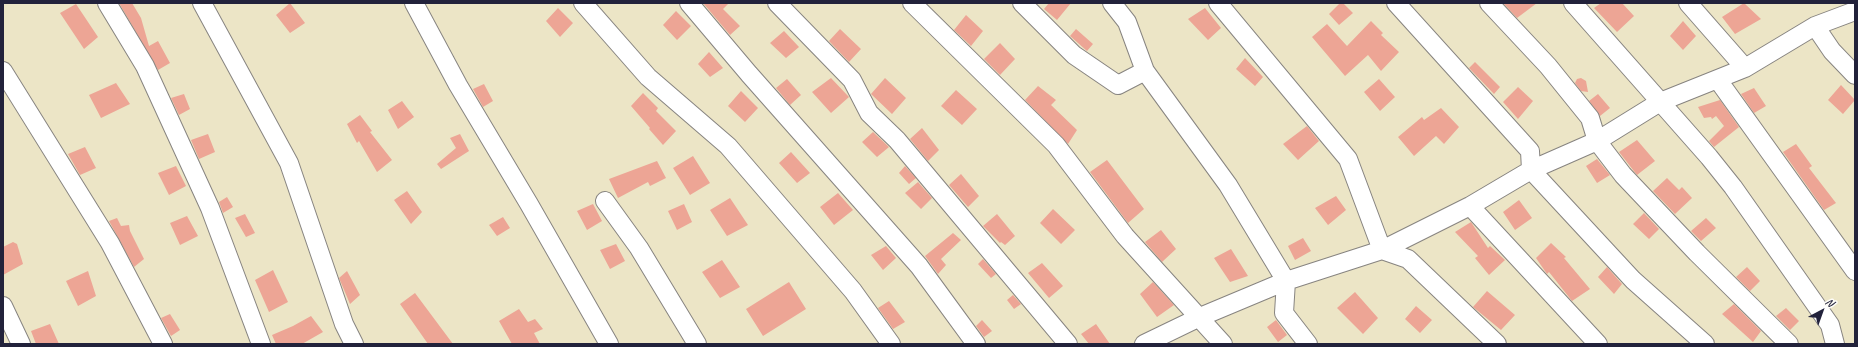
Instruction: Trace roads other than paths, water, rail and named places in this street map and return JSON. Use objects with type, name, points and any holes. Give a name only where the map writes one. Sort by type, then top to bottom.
[{"type":"street","points":[[107,3],[145,66],[210,208],[261,344]]},
{"type":"street","points":[[202,3],[289,163],[344,324],[354,344]]},
{"type":"street","points":[[414,3],[458,85],[529,204],[609,344]]},
{"type":"street","points":[[584,3],[648,77],[728,146],[853,291],[891,344]]},
{"type":"street","points":[[689,3],[749,74],[919,266],[976,344]]},
{"type":"street","points":[[777,3],[852,80],[869,113],[897,140],[1068,344]]},
{"type":"street","points":[[912,3],[1056,145],[1125,236],[1223,344]]},
{"type":"street","points":[[1022,3],[1074,55],[1118,85],[1145,71]]},
{"type":"street","points":[[1112,3],[1127,22],[1145,71],[1228,185],[1286,281],[1284,313],[1308,344]]},
{"type":"street","points":[[1218,3],[1348,159],[1382,250]]},
{"type":"street","points":[[1396,3],[1530,151],[1531,170],[1632,280],[1705,344]]},
{"type":"street","points":[[1488,3],[1548,66],[1590,118],[1597,142],[1628,181],[1789,344]]},
{"type":"street","points":[[1573,3],[1709,157],[1733,187],[1830,325],[1835,344]]},
{"type":"street","points":[[1688,3],[1745,68]]},
{"type":"street","points":[[1144,344],[1200,317],[1286,281],[1382,250],[1470,206],[1531,170],[1597,142],[1660,102],[1745,68],[1815,26],[1855,10]]},
{"type":"street","points":[[1815,26],[1832,51],[1855,75]]},
{"type":"street","points":[[3,71],[110,243],[163,344]]},
{"type":"street","points":[[1718,80],[1855,272]]},
{"type":"street","points":[[605,201],[639,248],[697,344]]},
{"type":"street","points":[[1470,206],[1598,344]]},
{"type":"street","points":[[1382,250],[1408,259],[1497,344]]},
{"type":"street","points":[[3,306],[21,344]]}]
